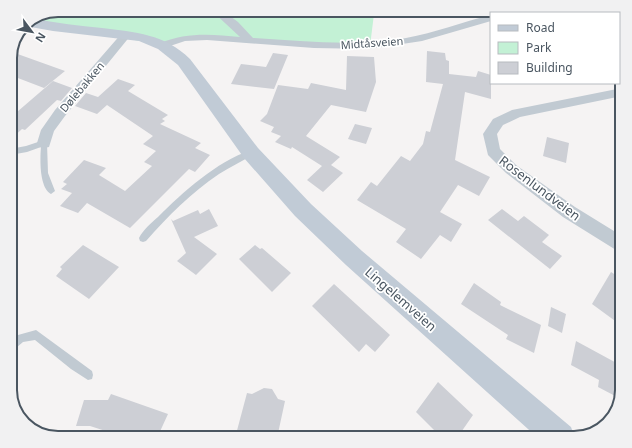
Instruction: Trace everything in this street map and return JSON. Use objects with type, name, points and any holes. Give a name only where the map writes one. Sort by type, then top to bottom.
[{"type":"main road","points":[[36,24],[53,27],[126,35],[164,45]]},
{"type":"main road","name":"Lingelemveien","points":[[164,45],[172,49],[184,62],[251,153],[303,210],[354,258],[552,431]]},
{"type":"street","points":[[225,17],[250,41]]},
{"type":"street","name":"Midtåsveien","points":[[164,45],[174,40],[195,37],[351,46],[390,44],[422,39],[451,32],[490,18]]},
{"type":"street","name":"Dølebakken","points":[[44,143],[48,130],[60,113],[126,35]]},
{"type":"street","name":"Rosenlundveien","points":[[615,93],[517,113],[498,122],[490,134],[493,151],[511,169],[569,212],[615,241]]},
{"type":"lane","points":[[17,151],[44,143],[44,173],[51,191]]},
{"type":"lane","points":[[143,238],[165,214],[191,191],[212,175],[251,153]]},
{"type":"lane","points":[[17,342],[21,338],[36,335],[54,348],[75,367],[88,375]]},
{"type":"green space","points":[[58,17],[374,17],[370,46],[195,37],[164,45],[36,23],[43,20]]},
{"type":"building","points":[[427,51],[445,53],[446,60],[449,61],[449,74],[476,77],[478,71],[490,75],[491,99],[465,92],[455,160],[490,177],[479,196],[458,185],[440,212],[462,224],[451,242],[440,235],[421,259],[396,242],[406,229],[357,200],[371,182],[377,186],[401,156],[410,161],[423,144],[426,131],[430,132],[443,84],[426,82]]},
{"type":"building","points":[[273,53],[288,55],[274,89],[231,84],[241,64],[266,67]]},
{"type":"building","points":[[17,54],[65,71],[44,88],[17,78]]},
{"type":"building","points":[[347,56],[374,57],[376,82],[366,112],[331,105],[306,136],[340,157],[331,165],[343,173],[323,192],[307,180],[322,166],[292,147],[291,149],[275,142],[281,136],[271,132],[274,127],[260,121],[267,114],[278,85],[308,89],[311,83],[346,90]]},
{"type":"building","points":[[118,79],[135,85],[128,91],[168,115],[162,119],[165,121],[160,124],[201,143],[195,148],[210,155],[195,172],[189,169],[130,228],[87,203],[78,213],[60,206],[72,193],[61,189],[67,184],[63,182],[84,160],[106,168],[99,175],[125,191],[152,166],[144,162],[156,151],[143,144],[153,136],[107,105],[97,114],[75,106],[86,93],[98,97]]},
{"type":"building","points":[[53,81],[72,88],[61,101],[57,100],[25,130],[22,129],[17,134],[17,112]]},
{"type":"building","points":[[355,124],[372,128],[366,144],[348,139]]},
{"type":"building","points":[[547,137],[569,143],[566,163],[543,156]]},
{"type":"building","points":[[209,209],[218,226],[194,237],[217,254],[196,275],[177,261],[186,253],[171,219],[173,221],[198,210],[200,214]]},
{"type":"building","points":[[502,209],[518,221],[524,216],[549,235],[542,242],[562,256],[550,269],[488,220]]},
{"type":"building","points":[[83,245],[119,267],[89,299],[56,276],[62,269],[60,267]]},
{"type":"building","points":[[255,245],[260,249],[262,248],[291,273],[272,292],[239,259]]},
{"type":"building","points":[[611,272],[615,275],[615,321],[592,304]]},
{"type":"building","points":[[474,283],[501,302],[500,305],[541,325],[534,353],[506,339],[508,335],[461,304]]},
{"type":"building","points":[[334,284],[390,335],[375,352],[366,344],[359,352],[312,306]]},
{"type":"building","points":[[551,307],[566,314],[562,333],[548,326]]},
{"type":"building","points":[[576,341],[615,362],[614,396],[598,387],[599,380],[571,365]]},
{"type":"building","points":[[438,382],[473,415],[462,431],[435,431],[416,412]]},
{"type":"building","points":[[264,388],[272,389],[278,399],[285,401],[279,431],[237,431],[247,393],[252,394]]},
{"type":"building","points":[[111,394],[168,414],[160,431],[106,431],[90,426],[76,426],[84,400],[108,400]]}]
